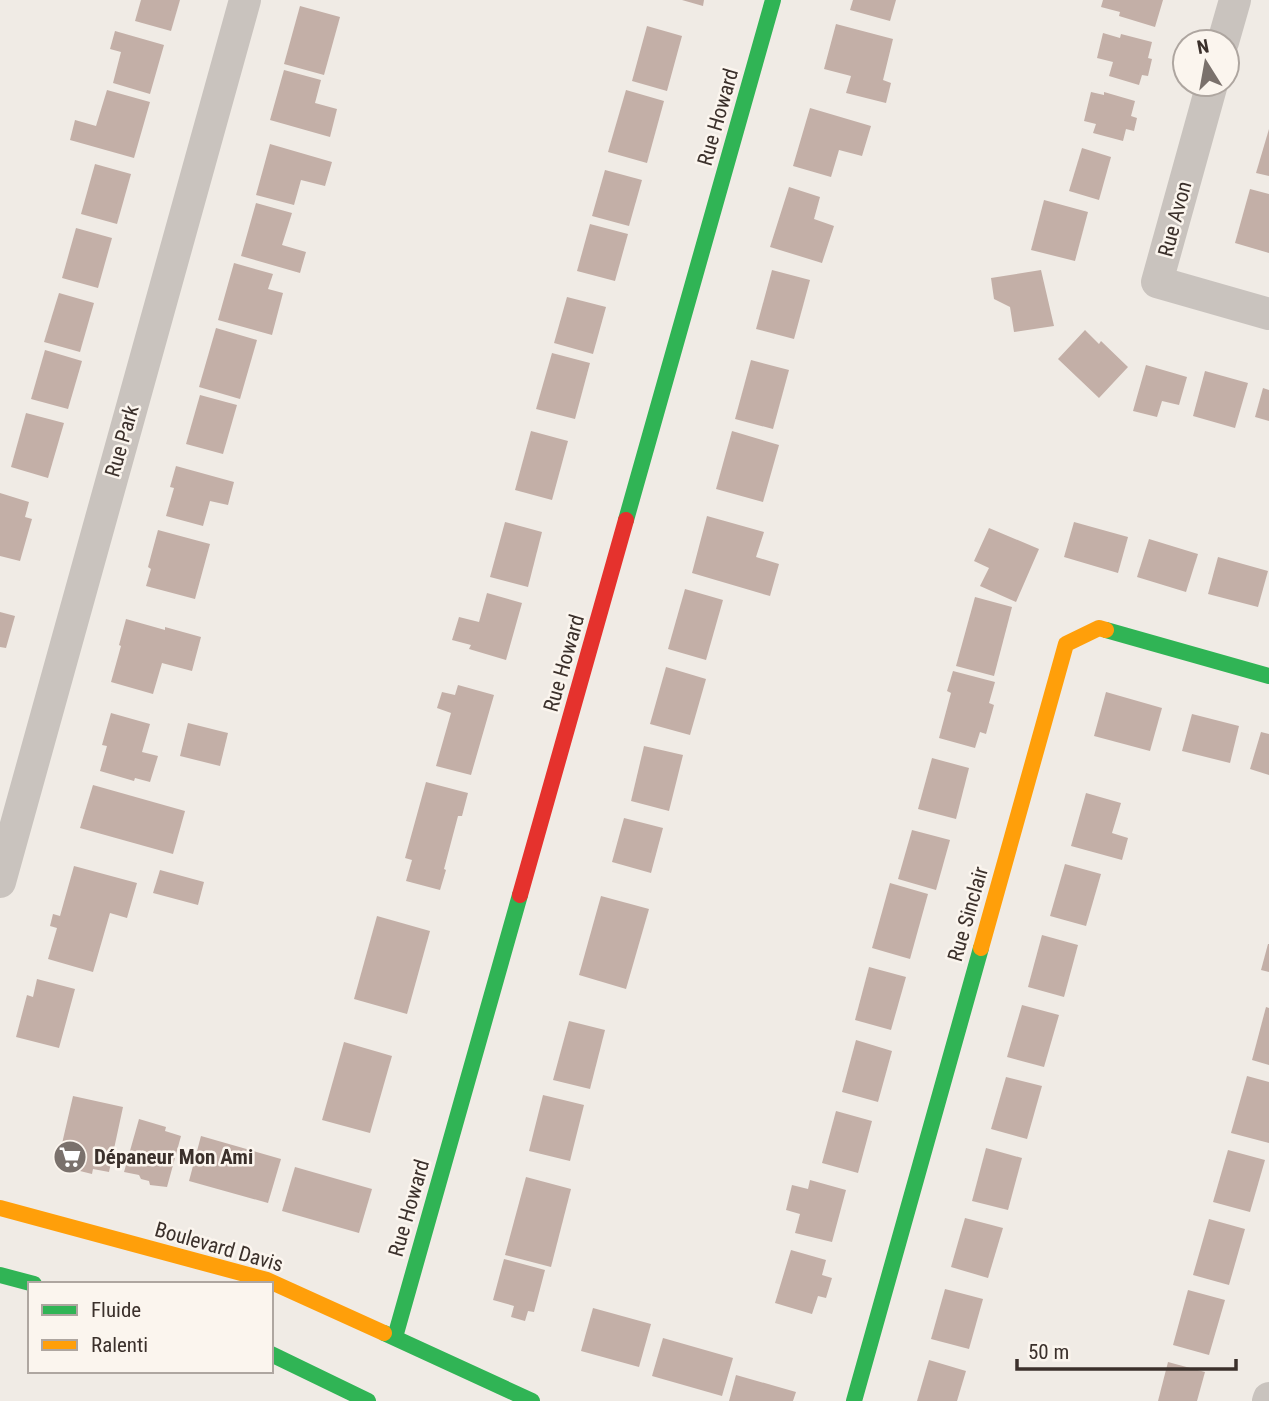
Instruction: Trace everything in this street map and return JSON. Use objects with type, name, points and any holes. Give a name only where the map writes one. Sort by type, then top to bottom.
[{"type":"street","name":"Rue Park","points":[[0,881],[245,0]]},
{"type":"street","name":"Rue Howard","points":[[395,1337],[774,0]]},
{"type":"street","points":[[1227,28],[1235,0]]},
{"type":"street","name":"Rue Avon","points":[[1208,98],[1157,282],[1269,314]]},
{"type":"street","name":"Rue Sinclair","points":[[853,1401],[1066,644],[1099,628],[1269,676]]},
{"type":"street","name":"Boulevard Davis","points":[[0,1208],[271,1282]]},
{"type":"street","points":[[0,1275],[28,1282]]},
{"type":"street","name":"Boulevard Davis","points":[[273,1283],[532,1401]]},
{"type":"street","points":[[273,1355],[368,1401]]},
{"type":"building","points":[[141,0],[180,0],[171,31],[135,21]]},
{"type":"building","points":[[682,0],[704,0],[703,6]]},
{"type":"building","points":[[853,0],[896,0],[890,21],[850,10]]},
{"type":"building","points":[[1103,0],[1163,0],[1155,27],[1119,16],[1120,12],[1101,7]]},
{"type":"building","points":[[300,6],[340,17],[324,75],[284,64]]},
{"type":"building","points":[[836,24],[893,39],[883,80],[891,83],[886,103],[846,93],[851,76],[824,69]]},
{"type":"building","points":[[647,26],[682,36],[667,91],[632,81]]},
{"type":"building","points":[[115,31],[164,45],[150,94],[113,83],[121,52],[110,49]]},
{"type":"building","points":[[1103,33],[1120,38],[1121,34],[1152,42],[1148,58],[1152,59],[1148,76],[1142,75],[1139,85],[1109,76],[1113,62],[1097,58]]},
{"type":"building","points":[[284,70],[321,80],[315,103],[337,109],[330,137],[270,120]]},
{"type":"building","points":[[107,90],[150,102],[134,158],[70,140],[75,120],[96,126]]},
{"type":"building","points":[[626,90],[664,101],[647,163],[608,152]]},
{"type":"building","points":[[1091,92],[1104,95],[1104,92],[1135,101],[1131,116],[1137,118],[1134,131],[1126,129],[1123,141],[1093,133],[1096,124],[1084,121]]},
{"type":"building","points":[[810,108],[871,126],[862,156],[839,150],[831,177],[793,166]]},
{"type":"building","points":[[1269,129],[1269,176],[1256,173]]},
{"type":"building","points":[[270,144],[332,162],[325,186],[301,180],[294,205],[256,195]]},
{"type":"building","points":[[1082,148],[1111,157],[1099,200],[1069,191]]},
{"type":"building","points":[[95,164],[131,174],[117,224],[81,214]]},
{"type":"building","points":[[605,170],[642,180],[629,226],[592,216]]},
{"type":"building","points":[[789,187],[820,197],[814,219],[834,226],[822,263],[770,247]]},
{"type":"building","points":[[1250,189],[1269,194],[1269,253],[1235,243]]},
{"type":"building","points":[[1044,200],[1088,212],[1075,261],[1031,250]]},
{"type":"building","points":[[256,203],[292,213],[282,245],[306,252],[300,273],[241,256]]},
{"type":"building","points":[[590,224],[628,234],[615,281],[577,271]]},
{"type":"building","points":[[76,228],[112,238],[98,288],[62,278]]},
{"type":"building","points":[[234,263],[273,274],[268,289],[283,293],[272,335],[218,320]]},
{"type":"building","points":[[772,270],[810,280],[794,339],[756,329]]},
{"type":"building","points":[[1041,270],[1054,326],[1014,332],[1010,307],[994,299],[991,278]]},
{"type":"building","points":[[59,293],[94,303],[80,352],[44,342]]},
{"type":"building","points":[[567,297],[606,307],[593,354],[554,343]]},
{"type":"building","points":[[216,328],[257,340],[240,399],[199,387]]},
{"type":"building","points":[[1085,330],[1128,367],[1099,398],[1058,359]]},
{"type":"building","points":[[45,350],[82,361],[68,409],[31,399]]},
{"type":"building","points":[[552,353],[590,363],[575,419],[536,409]]},
{"type":"building","points":[[751,360],[789,370],[773,429],[735,419]]},
{"type":"building","points":[[1146,365],[1187,377],[1179,405],[1162,401],[1157,417],[1133,411]]},
{"type":"building","points":[[1205,371],[1248,383],[1235,428],[1193,416]]},
{"type":"building","points":[[1263,388],[1269,390],[1269,421],[1255,417]]},
{"type":"building","points":[[200,395],[237,405],[223,454],[186,444]]},
{"type":"building","points":[[26,413],[64,423],[48,478],[11,467]]},
{"type":"building","points":[[531,431],[568,441],[552,500],[515,490]]},
{"type":"building","points":[[732,431],[779,445],[763,502],[716,489]]},
{"type":"building","points":[[176,466],[234,482],[228,505],[210,501],[203,526],[166,516],[174,488],[170,487]]},
{"type":"building","points":[[0,493],[29,502],[25,517],[32,519],[20,561],[0,556]]},
{"type":"building","points":[[707,516],[764,532],[756,557],[779,564],[770,596],[692,573]]},
{"type":"building","points":[[505,522],[542,532],[528,587],[490,577]]},
{"type":"building","points":[[1074,522],[1128,537],[1118,573],[1064,557]]},
{"type":"building","points":[[989,528],[1039,549],[1016,602],[980,586],[989,568],[974,561]]},
{"type":"building","points":[[158,530],[210,544],[195,599],[146,586]]},
{"type":"building","points":[[1149,539],[1198,554],[1186,592],[1137,577]]},
{"type":"building","points":[[1218,557],[1268,571],[1258,607],[1208,594]]},
{"type":"building","points":[[685,589],[723,600],[706,660],[668,649]]},
{"type":"building","points":[[487,593],[522,603],[506,660],[469,649],[471,645],[452,640],[459,617],[479,622]]},
{"type":"building","points":[[975,597],[1012,607],[994,676],[956,666]]},
{"type":"building","points":[[0,612],[15,616],[6,648],[0,647]]},
{"type":"building","points":[[126,619],[201,637],[192,671],[162,663],[153,694],[111,682]]},
{"type":"building","points":[[666,667],[706,679],[690,735],[650,724]]},
{"type":"building","points":[[953,671],[995,682],[989,703],[994,705],[986,734],[980,732],[975,748],[939,738],[951,693],[947,691]]},
{"type":"building","points":[[458,685],[494,695],[471,775],[436,766],[451,713],[437,708],[442,692],[455,695]]},
{"type":"building","points":[[1106,692],[1162,708],[1150,751],[1094,736]]},
{"type":"building","points":[[111,713],[150,724],[142,752],[158,756],[150,782],[135,778],[134,781],[100,771],[107,746],[102,745]]},
{"type":"building","points":[[1192,714],[1239,726],[1230,763],[1182,751]]},
{"type":"building","points":[[188,723],[228,733],[220,766],[180,756]]},
{"type":"building","points":[[1261,732],[1269,734],[1269,775],[1250,769]]},
{"type":"building","points":[[644,746],[683,755],[669,811],[631,801]]},
{"type":"building","points":[[932,758],[969,768],[956,819],[918,809]]},
{"type":"building","points":[[426,782],[468,793],[462,816],[458,816],[440,890],[406,881],[412,860],[405,858]]},
{"type":"building","points":[[93,785],[185,811],[173,854],[80,828]]},
{"type":"building","points":[[1086,793],[1121,803],[1112,833],[1128,838],[1122,860],[1071,846]]},
{"type":"building","points":[[624,818],[663,828],[651,873],[612,862]]},
{"type":"building","points":[[912,830],[950,840],[936,890],[898,879]]},
{"type":"building","points":[[1065,864],[1101,874],[1086,926],[1050,916]]},
{"type":"building","points":[[74,866],[137,883],[127,918],[110,913],[93,972],[48,959],[57,928],[50,926],[53,914],[60,916]]},
{"type":"building","points":[[160,870],[204,882],[198,905],[153,893]]},
{"type":"building","points":[[890,883],[928,894],[910,959],[872,948]]},
{"type":"building","points":[[601,896],[649,909],[626,989],[579,975]]},
{"type":"building","points":[[377,916],[430,931],[407,1014],[354,999]]},
{"type":"building","points":[[1042,935],[1078,945],[1064,997],[1028,987]]},
{"type":"building","points":[[1269,944],[1269,972],[1261,970]]},
{"type":"building","points":[[869,967],[906,977],[891,1030],[855,1020]]},
{"type":"building","points":[[37,979],[75,989],[59,1048],[16,1037],[27,995],[33,997]]},
{"type":"building","points":[[1022,1005],[1059,1015],[1044,1067],[1007,1057]]},
{"type":"building","points":[[1266,1007],[1269,1008],[1269,1065],[1252,1060]]},
{"type":"building","points":[[569,1021],[605,1030],[590,1089],[553,1080]]},
{"type":"building","points":[[856,1040],[892,1051],[878,1102],[842,1092]]},
{"type":"building","points":[[344,1042],[392,1056],[370,1133],[322,1120]]},
{"type":"building","points":[[1247,1076],[1269,1082],[1269,1143],[1231,1133]]},
{"type":"building","points":[[1006,1077],[1042,1086],[1027,1139],[991,1129]]},
{"type":"building","points":[[543,1095],[584,1105],[570,1161],[529,1151]]},
{"type":"building","points":[[73,1096],[123,1107],[109,1172],[93,1169],[92,1174],[80,1171],[81,1166],[58,1161]]},
{"type":"building","points":[[836,1111],[872,1121],[858,1173],[822,1163]]},
{"type":"building","points":[[139,1119],[166,1127],[165,1131],[181,1136],[167,1187],[150,1185],[149,1181],[141,1179],[139,1175],[124,1172]]},
{"type":"building","points":[[201,1136],[281,1159],[268,1203],[189,1181]]},
{"type":"building","points":[[986,1148],[1022,1158],[1008,1210],[972,1201]]},
{"type":"building","points":[[1228,1150],[1265,1160],[1250,1212],[1213,1202]]},
{"type":"building","points":[[295,1167],[372,1189],[359,1233],[282,1211]]},
{"type":"building","points":[[526,1177],[571,1189],[551,1267],[505,1255]]},
{"type":"building","points":[[810,1180],[846,1190],[832,1242],[795,1233],[800,1214],[786,1210],[792,1185],[808,1189]]},
{"type":"building","points":[[965,1218],[1003,1228],[988,1278],[951,1267]]},
{"type":"building","points":[[1209,1219],[1245,1229],[1229,1285],[1193,1275]]},
{"type":"building","points":[[791,1250],[826,1260],[822,1275],[832,1278],[826,1298],[818,1296],[812,1314],[775,1303]]},
{"type":"building","points":[[504,1259],[545,1270],[534,1312],[528,1311],[525,1321],[511,1317],[514,1306],[493,1300]]},
{"type":"building","points":[[945,1289],[983,1299],[969,1349],[931,1339]]},
{"type":"building","points":[[1188,1290],[1225,1300],[1209,1355],[1173,1345]]},
{"type":"building","points":[[593,1308],[651,1324],[639,1367],[581,1351]]},
{"type":"building","points":[[663,1338],[733,1358],[722,1396],[652,1376]]},
{"type":"building","points":[[929,1360],[966,1371],[957,1401],[917,1401]]},
{"type":"building","points":[[1168,1362],[1205,1372],[1197,1401],[1158,1401]]},
{"type":"building","points":[[736,1375],[796,1392],[793,1401],[729,1401]]},
{"type":"traffic: fast","points":[[626,520],[773,0]]},
{"type":"traffic: fast","points":[[1106,630],[1269,676]]},
{"type":"traffic: fast","points":[[395,1337],[520,895]]},
{"type":"traffic: fast","points":[[854,1401],[981,948]]},
{"type":"traffic: fast","points":[[0,1275],[28,1282]]},
{"type":"traffic: fast","points":[[384,1333],[532,1401]]},
{"type":"traffic: fast","points":[[273,1355],[368,1401]]},
{"type":"traffic: slow","points":[[981,948],[1066,644],[1099,628],[1106,630]]},
{"type":"traffic: slow","points":[[0,1208],[271,1282]]},
{"type":"traffic: slow","points":[[273,1283],[384,1333]]},
{"type":"traffic: jam","points":[[520,895],[626,520]]},
{"type":"place","name":"Dépaneur Mon Ami","points":[[70,1157]]}]
